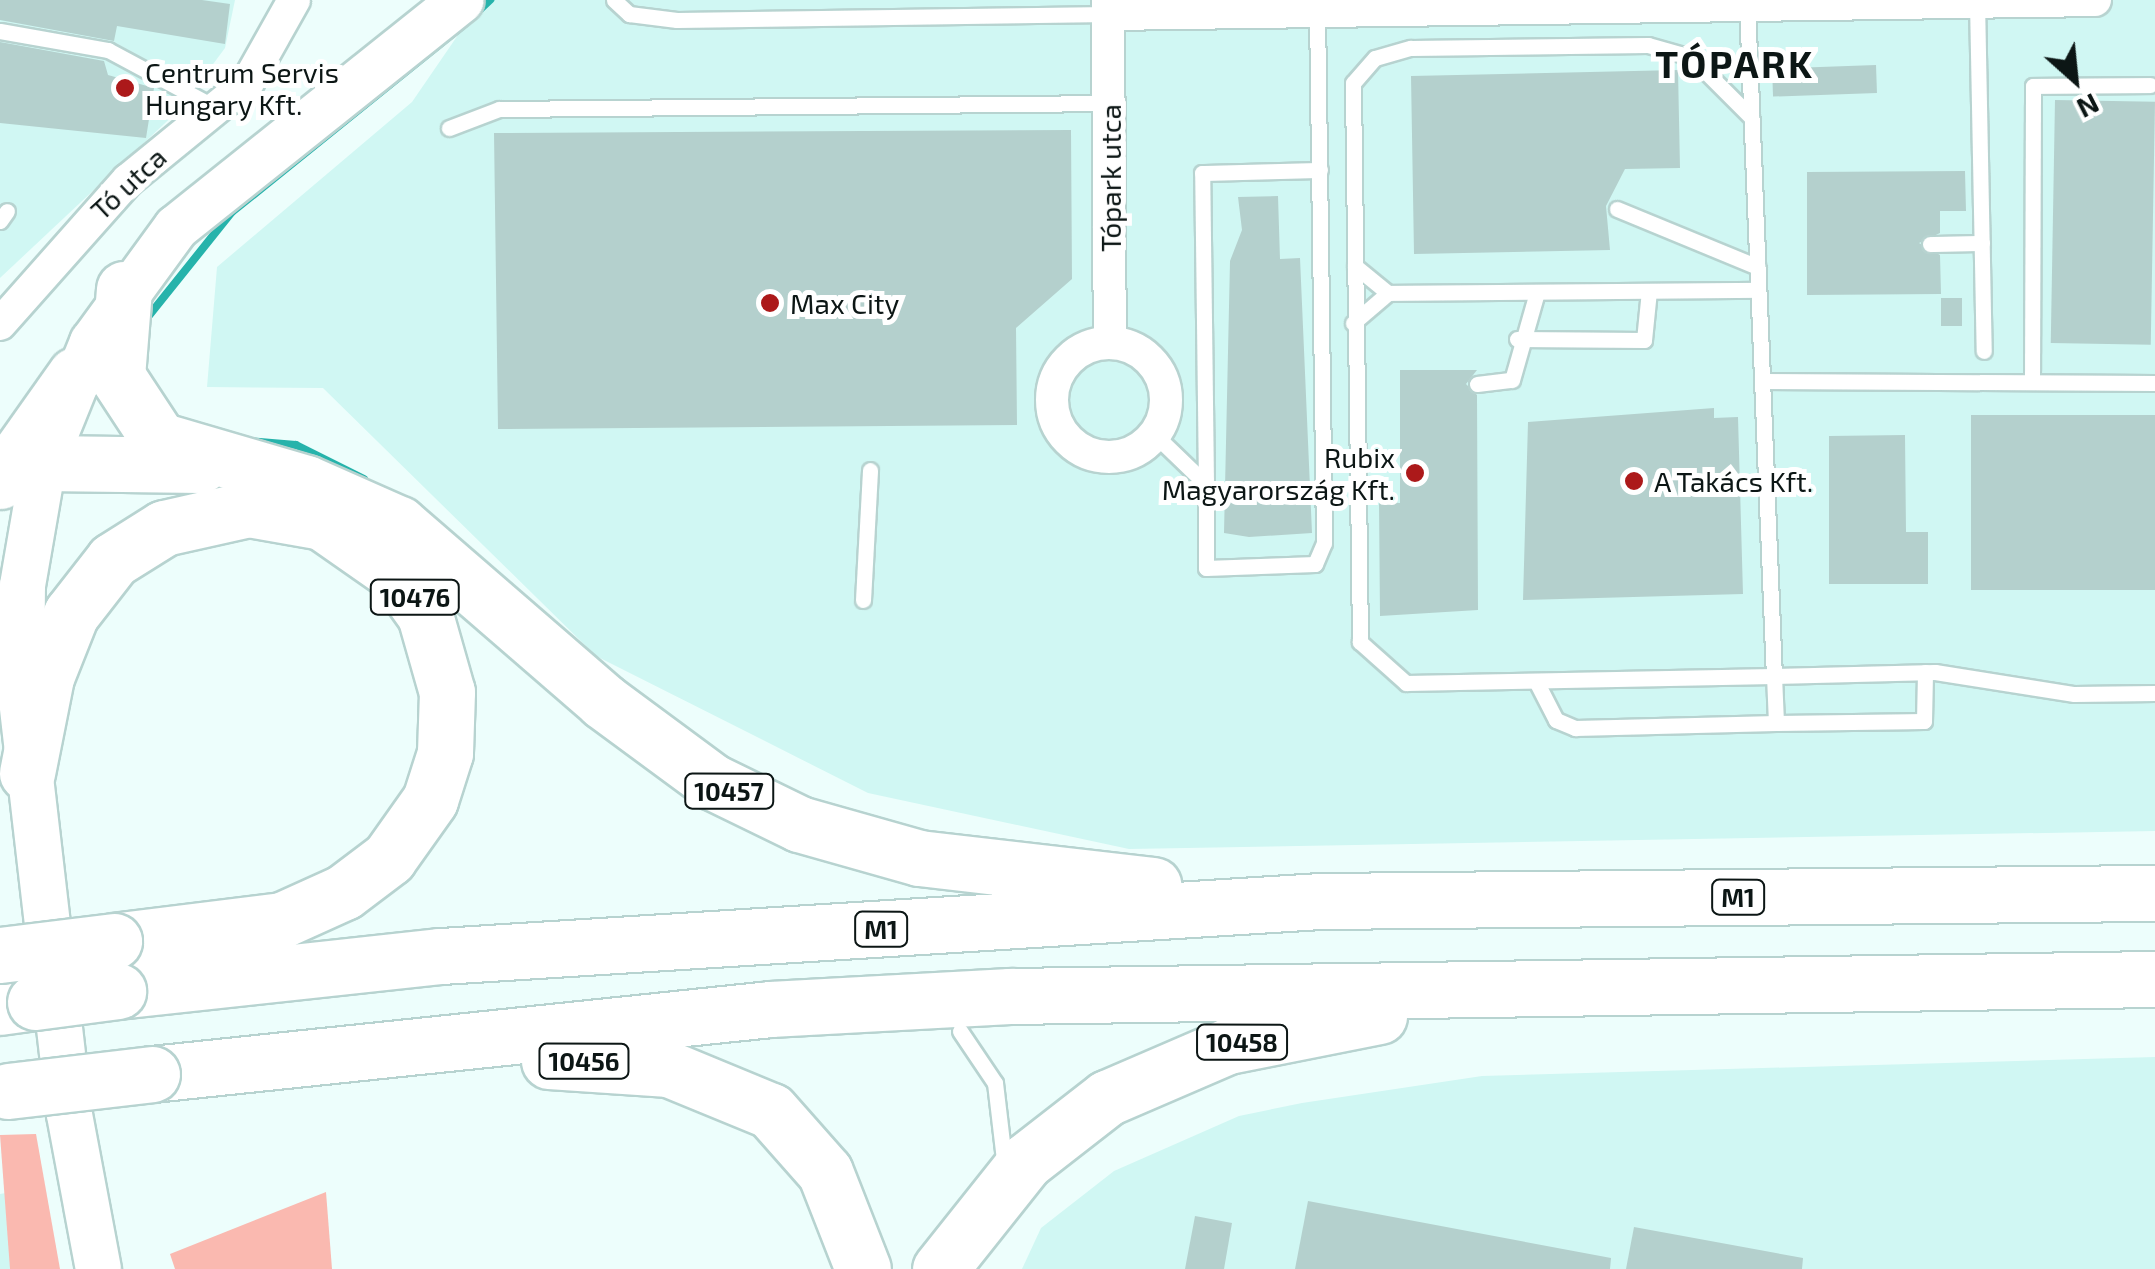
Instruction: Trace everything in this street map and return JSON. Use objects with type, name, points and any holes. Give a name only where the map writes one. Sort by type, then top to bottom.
[{"type":"highway","name":"10457","points":[[124,290],[113,349],[132,409],[159,440],[229,466],[306,483],[398,524],[664,749],[799,824],[974,868],[1320,901]]},
{"type":"highway","points":[[22,472],[76,375]]},
{"type":"highway","name":"10457","points":[[22,472],[229,466]]},
{"type":"highway","name":"10476","points":[[0,990],[116,966],[282,920],[344,892],[390,858],[430,800],[447,738],[443,662],[425,615],[373,553],[310,518],[248,509],[164,528],[114,560],[71,614],[46,677],[27,773]]},
{"type":"highway","name":"M1","points":[[116,966],[441,956],[1320,901],[2155,892]]},
{"type":"highway","points":[[4,1092],[770,1009],[1624,982],[2155,979]]},
{"type":"highway","name":"10458","points":[[940,1269],[1002,1186],[1106,1098],[1228,1046],[1624,982]]},
{"type":"highway","name":"10456","points":[[177,1071],[619,1062],[703,1078],[771,1111],[804,1142],[840,1200],[863,1269]]},
{"type":"main road","points":[[375,63],[433,0]]},
{"type":"main road","points":[[76,375],[124,290],[215,189],[460,0]]},
{"type":"main road","points":[[22,472],[19,634],[27,773],[79,1178],[98,1269]]},
{"type":"street","name":"Tó utca","points":[[0,324],[79,228],[263,64],[294,0]]},
{"type":"street","points":[[1108,7],[1254,6],[1317,11],[1377,4],[1747,5],[2095,0]]},
{"type":"street","name":"Tópark utca","points":[[1108,7],[1110,342]]},
{"type":"street","points":[[1110,342],[1135,348],[1165,387],[1155,435],[1111,458],[1062,434],[1051,404],[1058,373],[1080,350],[1110,342]]},
{"type":"lane","points":[[614,0],[629,14],[677,20],[880,8],[1108,7]]},
{"type":"lane","points":[[1977,2],[1984,351]]},
{"type":"lane","points":[[1747,5],[1776,723]]},
{"type":"lane","points":[[1317,11],[1320,170],[1324,543],[1315,564],[1206,568],[1202,172],[1320,170]]},
{"type":"lane","points":[[0,31],[108,50],[216,108]]},
{"type":"lane","points":[[1752,117],[1669,47],[1390,52],[1353,83],[1355,622],[1370,657],[1406,683],[1924,672],[2074,694],[2155,693]]},
{"type":"lane","points":[[2032,382],[2033,86],[2150,86]]},
{"type":"lane","points":[[449,128],[500,109],[1109,103]]},
{"type":"lane","points":[[1617,209],[1758,267]]},
{"type":"lane","points":[[1930,244],[1982,242]]},
{"type":"lane","points":[[1355,266],[1388,293],[1758,290]]},
{"type":"lane","points":[[1517,339],[1644,340],[1649,291]]},
{"type":"lane","points":[[1478,384],[1512,380],[1517,339],[1537,292]]},
{"type":"lane","points":[[1353,323],[1388,293]]},
{"type":"lane","points":[[1764,380],[2155,383]]},
{"type":"lane","points":[[1155,435],[1206,484]]},
{"type":"lane","points":[[864,600],[870,470]]},
{"type":"lane","points":[[1536,681],[1556,720],[1575,728],[1924,722],[1924,672]]},
{"type":"lane","points":[[960,1031],[1001,1100],[1002,1186]]},
{"type":"shaded area","points":[[0,0],[235,0],[225,48],[179,110],[0,278]]},
{"type":"shaded area","points":[[482,0],[2155,0],[2155,831],[1129,849],[868,793],[596,656],[323,388],[207,387],[217,267],[412,102]]},
{"type":"shaded area","points":[[2155,1057],[2155,1269],[1022,1269],[1041,1228],[1114,1171],[1239,1116],[1302,1103],[1482,1076]]},
{"type":"shaded area","points":[[36,1134],[60,1269],[10,1269],[0,1135]]},
{"type":"shaded area","points":[[18,1191],[34,1269],[0,1269],[0,1194]]},
{"type":"shaded area","points":[[326,1192],[332,1269],[175,1269],[170,1254]]},
{"type":"building","points":[[0,0],[202,0],[230,4],[225,44],[117,26],[114,41],[0,20]]},
{"type":"building","points":[[0,42],[104,61],[108,75],[154,88],[146,138],[0,123]]},
{"type":"building","points":[[1876,65],[1877,93],[1773,97],[1772,69]]},
{"type":"building","points":[[1678,70],[1680,168],[1625,169],[1606,206],[1610,250],[1414,254],[1411,76]]},
{"type":"building","points":[[2055,100],[2155,102],[2151,345],[2051,343]]},
{"type":"building","name":"Max City","points":[[1071,130],[1072,279],[1016,328],[1017,425],[498,429],[494,133]]},
{"type":"building","points":[[1965,171],[1966,211],[1940,211],[1940,233],[1919,243],[1940,255],[1941,294],[1807,295],[1807,172]]},
{"type":"building","points":[[1278,196],[1280,259],[1300,258],[1312,533],[1249,537],[1224,533],[1230,261],[1242,230],[1238,197]]},
{"type":"building","points":[[1941,298],[1962,298],[1962,326],[1941,326]]},
{"type":"building","points":[[1400,370],[1477,370],[1466,384],[1477,395],[1478,610],[1380,616],[1379,502],[1400,503]]},
{"type":"building","name":"A Takács Kft.","points":[[1714,408],[1714,418],[1738,417],[1743,594],[1523,600],[1528,422]]},
{"type":"building","points":[[1971,415],[2155,415],[2155,590],[1971,590]]},
{"type":"building","points":[[1905,435],[1906,532],[1928,532],[1928,584],[1829,584],[1829,436]]},
{"type":"building","points":[[1308,1201],[1611,1258],[1610,1269],[1295,1269]]},
{"type":"building","points":[[1195,1216],[1232,1223],[1224,1269],[1185,1269]]},
{"type":"building","points":[[1634,1227],[1803,1258],[1802,1269],[1626,1269]]},
{"type":"waterway","points":[[475,14],[490,0]]},
{"type":"waterway","points":[[147,318],[232,212],[465,24]]},
{"type":"waterway","points":[[247,441],[296,445],[364,479]]},
{"type":"place","name":"Centrum Servis Hungary Kft.","points":[[125,88]]},
{"type":"place","name":"Max City","points":[[770,303]]},
{"type":"place","name":"Rubix Magyarország Kft.","points":[[1415,473]]},
{"type":"place","name":"A Takács Kft.","points":[[1634,481]]},
{"type":"district","name":"TÓPARK","points":[[1735,64]]}]
